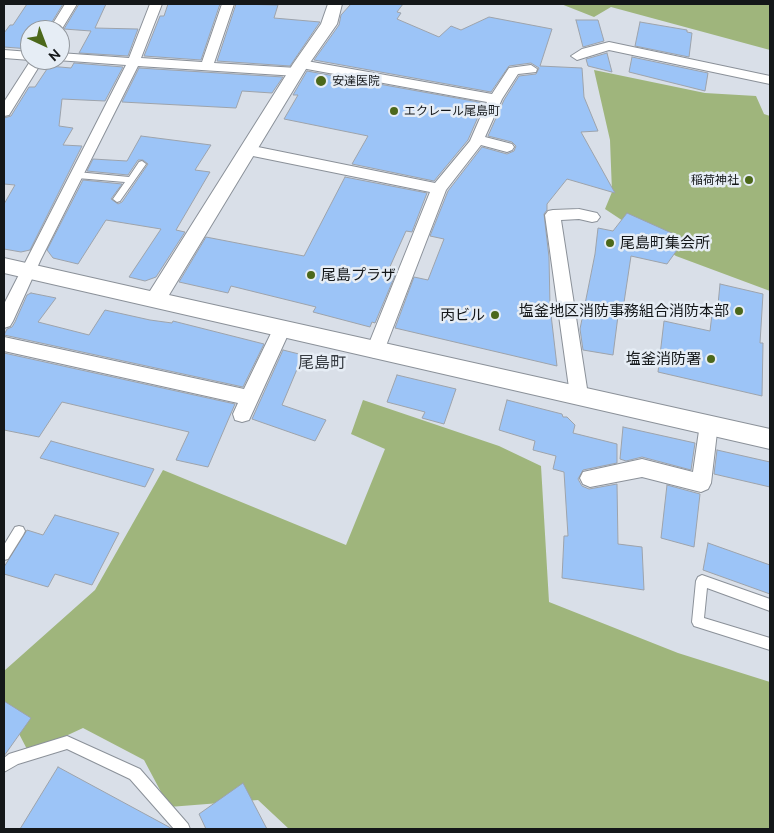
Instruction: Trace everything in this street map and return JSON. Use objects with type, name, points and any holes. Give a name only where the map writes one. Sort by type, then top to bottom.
[{"type":"street","points":[[62,20],[71,4]]},
{"type":"street","points":[[4,321],[27,271],[134,61],[156,4]]},
{"type":"street","points":[[207,66],[228,4]]},
{"type":"street","points":[[156,299],[299,68],[329,24],[335,4]]},
{"type":"street","points":[[577,56],[610,46],[770,80]]},
{"type":"street","points":[[4,54],[20,55]]},
{"type":"street","points":[[70,58],[207,66],[299,68],[495,99]]},
{"type":"street","points":[[375,350],[439,190],[477,140],[495,99],[514,71],[530,69]]},
{"type":"street","points":[[4,112],[31,70]]},
{"type":"street","points":[[477,140],[507,147]]},
{"type":"street","points":[[248,150],[439,190]]},
{"type":"street","points":[[579,395],[553,215],[579,214],[592,216]]},
{"type":"street","points":[[4,266],[770,439]]},
{"type":"street","points":[[242,414],[282,328]]},
{"type":"street","points":[[4,344],[250,398]]},
{"type":"street","points":[[590,478],[642,468],[701,483],[709,424]]},
{"type":"lane","points":[[117,199],[142,164]]},
{"type":"lane","points":[[76,175],[131,180]]},
{"type":"lane","points":[[4,555],[19,531]]},
{"type":"lane","points":[[770,605],[702,581],[698,622],[770,644]]},
{"type":"lane","points":[[4,766],[14,759],[67,742],[135,774],[183,829]]},
{"type":"green space","points":[[561,4],[770,4],[770,50],[611,7],[594,17]]},
{"type":"green space","points":[[594,70],[705,93],[756,96],[764,114],[770,116],[770,291],[676,256],[605,209],[612,192],[610,140]]},
{"type":"green space","points":[[363,400],[499,446],[541,466],[549,602],[678,653],[770,682],[770,829],[289,829],[258,800],[169,807],[144,760],[83,728],[29,753],[4,705],[4,671],[95,590],[163,470],[346,545],[385,449],[351,434]]},
{"type":"building","points":[[27,4],[63,4],[53,20],[20,20],[20,48],[4,47],[4,33],[10,25],[13,25]]},
{"type":"building","points":[[79,4],[106,4],[95,28],[138,29],[128,56],[79,53],[91,31],[70,29],[69,20]]},
{"type":"building","points":[[168,4],[220,4],[201,60],[144,56],[160,16],[164,16]]},
{"type":"building","points":[[236,4],[278,5],[274,18],[320,22],[290,66],[217,61]]},
{"type":"building","points":[[351,4],[403,4],[397,12],[401,13],[397,19],[439,37],[451,26],[461,30],[489,17],[552,29],[540,66],[582,68],[584,97],[598,131],[581,132],[615,193],[567,179],[547,204],[547,210],[544,214],[549,257],[550,306],[557,366],[395,328],[414,277],[428,280],[444,239],[430,236],[448,191],[482,147],[507,154],[514,151],[516,146],[512,142],[488,136],[504,100],[519,76],[536,74],[539,68],[531,63],[509,66],[491,92],[314,60],[339,25],[341,15]]},
{"type":"building","points":[[576,20],[598,20],[604,41],[583,47]]},
{"type":"building","points":[[640,22],[687,30],[687,32],[692,33],[689,57],[635,46]]},
{"type":"building","points":[[607,53],[612,72],[588,66],[586,59]]},
{"type":"building","points":[[632,57],[708,73],[705,91],[629,72]]},
{"type":"building","points":[[74,63],[123,67],[105,101],[62,99],[59,126],[73,128],[63,145],[82,146],[30,250],[21,252],[4,249],[4,204],[15,185],[4,184],[4,118],[11,116],[29,87],[35,87],[46,70],[70,70]]},
{"type":"building","points":[[139,68],[283,77],[272,93],[242,91],[236,108],[122,102]]},
{"type":"building","points":[[307,71],[484,103],[468,140],[434,181],[352,164],[368,136],[284,119],[298,95],[293,95]]},
{"type":"building","points":[[141,136],[211,145],[195,170],[210,172],[176,230],[185,232],[156,277],[145,281],[129,277],[161,229],[106,220],[78,264],[53,258],[47,250],[83,180],[122,184],[111,199],[118,204],[122,202],[148,164],[143,160],[138,160],[128,175],[87,171],[93,159],[127,161]]},
{"type":"building","points":[[345,177],[427,193],[412,232],[406,231],[388,271],[396,273],[375,323],[372,322],[370,327],[313,312],[316,307],[231,286],[228,293],[179,282],[206,237],[304,256]]},
{"type":"building","points":[[627,213],[685,239],[667,264],[631,256],[623,309],[619,308],[613,355],[583,350],[580,329],[595,254],[598,228],[613,231]]},
{"type":"building","name":"塩釜消防署","points":[[720,284],[763,294],[760,343],[763,343],[762,396],[658,372],[664,321],[710,331],[712,314],[717,315]]},
{"type":"building","points":[[31,293],[56,298],[38,322],[89,335],[105,310],[150,320],[172,323],[173,321],[264,344],[243,387],[4,335],[7,329],[12,327],[27,295]]},
{"type":"building","points":[[283,350],[303,355],[282,405],[326,420],[315,441],[252,419]]},
{"type":"building","points":[[4,353],[235,404],[208,467],[176,460],[189,432],[62,402],[39,437],[4,430]]},
{"type":"building","points":[[397,375],[456,389],[444,424],[422,418],[425,412],[387,402]]},
{"type":"building","points":[[507,400],[562,414],[563,417],[567,417],[575,425],[573,433],[617,444],[617,463],[583,470],[578,479],[582,486],[589,489],[617,484],[618,544],[642,547],[644,590],[562,578],[564,536],[568,536],[564,472],[553,469],[556,456],[533,450],[535,441],[499,430]]},
{"type":"building","points":[[623,427],[695,443],[691,470],[642,457],[626,461],[620,459]]},
{"type":"building","points":[[51,441],[154,469],[145,487],[40,458]]},
{"type":"building","points":[[717,450],[770,462],[770,487],[714,474]]},
{"type":"building","points":[[667,485],[700,494],[694,547],[661,538]]},
{"type":"building","points":[[55,515],[119,533],[92,585],[55,574],[48,587],[4,574],[4,567],[27,530],[43,535]]},
{"type":"building","points":[[708,543],[770,565],[770,594],[703,570]]},
{"type":"building","points":[[4,701],[31,718],[4,756]]},
{"type":"building","points":[[58,767],[169,827],[172,829],[20,829]]},
{"type":"building","points":[[243,783],[267,829],[206,829],[199,814]]},
{"type":"place","name":"安達医院","points":[[321,81]]},
{"type":"place","name":"エクレール尾島町","points":[[394,111]]},
{"type":"place","name":"稲荷神社","points":[[749,180]]},
{"type":"place","name":"尾島町集会所","points":[[610,243]]},
{"type":"place","name":"尾島プラザ","points":[[311,275]]},
{"type":"place","name":"塩釜地区消防事務組合消防本部","points":[[739,311]]},
{"type":"place","name":"丙ビル","points":[[495,315]]},
{"type":"place","name":"塩釜消防署","points":[[711,359]]},
{"type":"district","name":"尾島町","points":[[322,363]]}]
